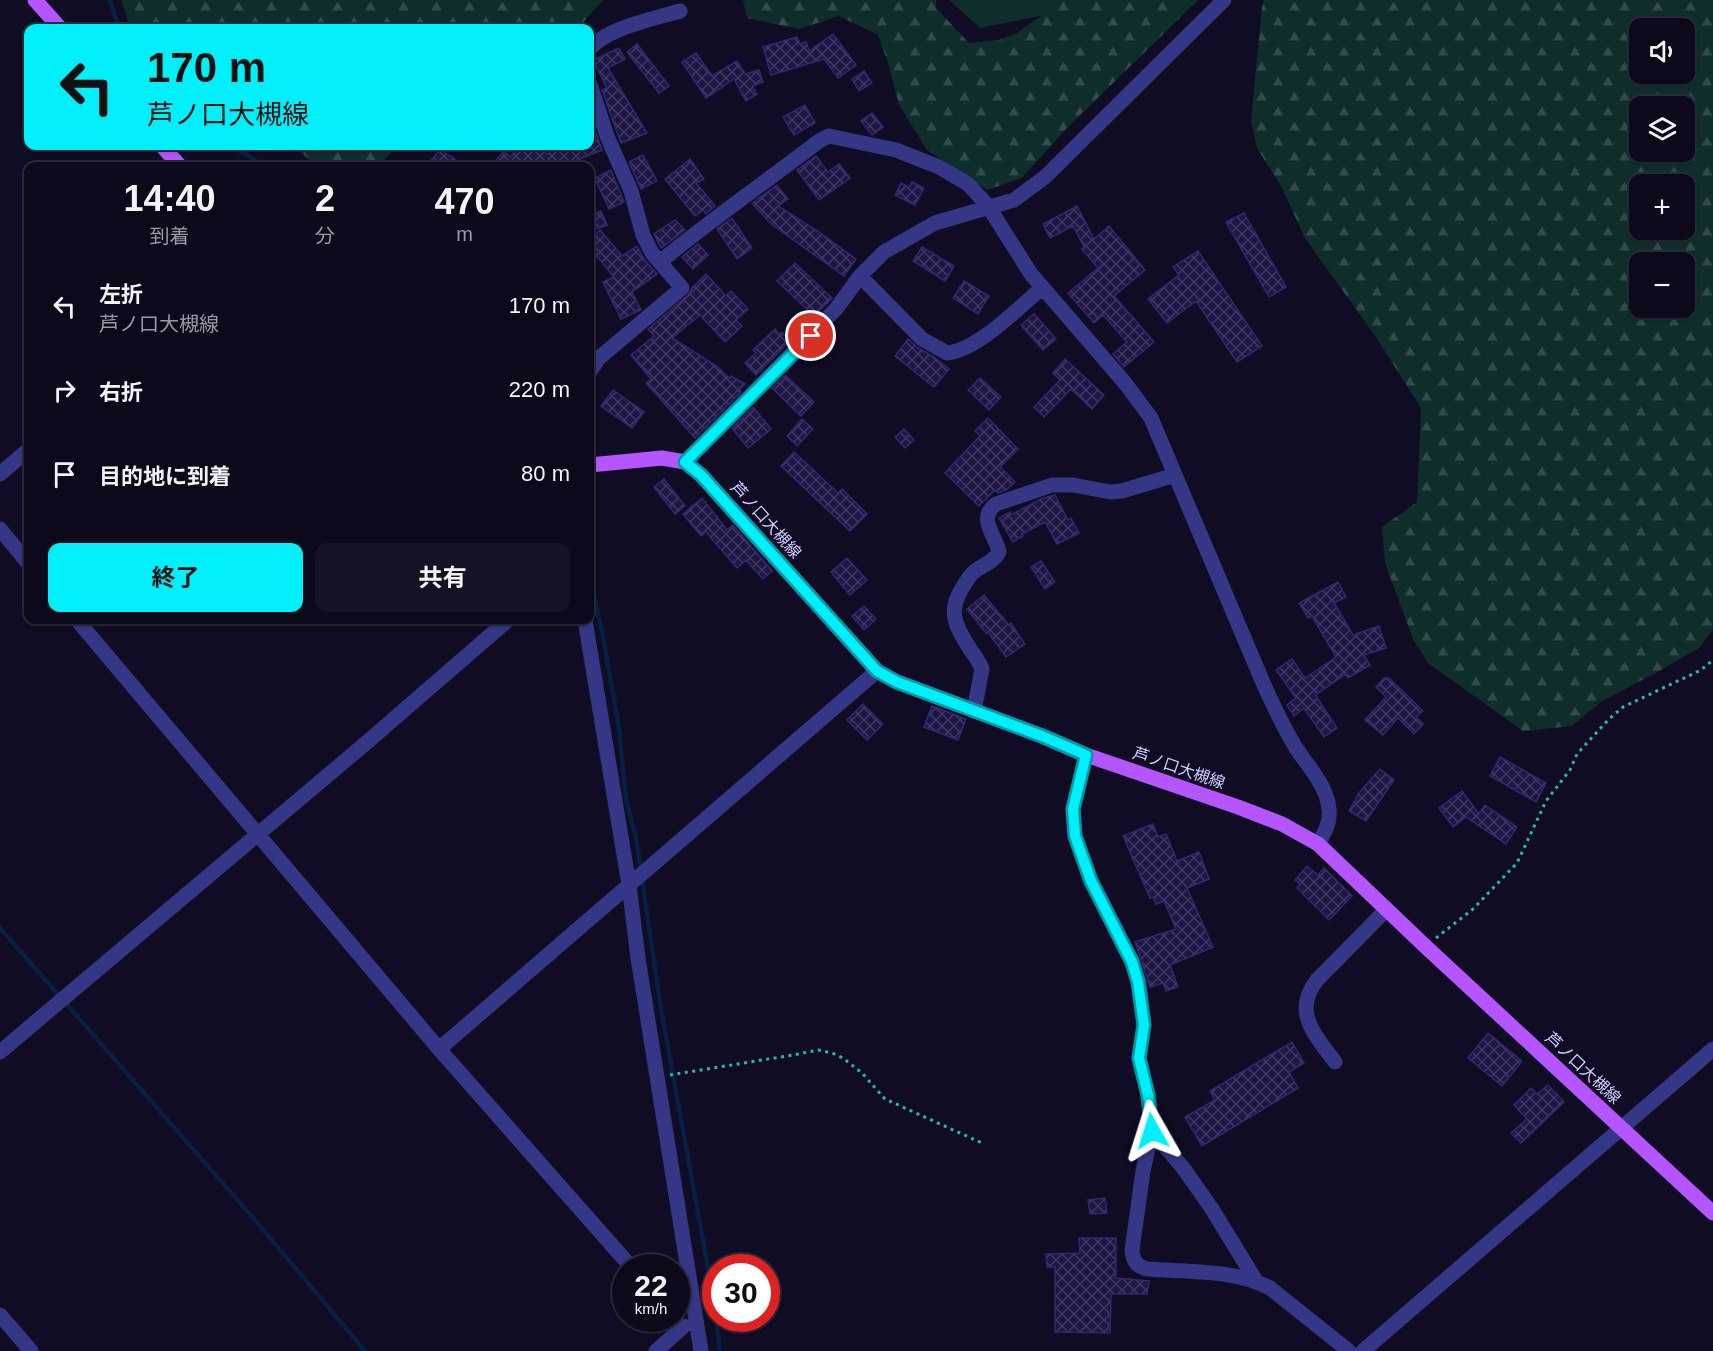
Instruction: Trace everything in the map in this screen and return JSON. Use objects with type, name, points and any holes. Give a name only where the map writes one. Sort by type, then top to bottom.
[{"type":"main road","points":[[35,0],[56,24]]},
{"type":"main road","points":[[166,150],[176,162]]},
{"type":"main road","points":[[594,465],[662,458],[685,462]]},
{"type":"main road","name":"芦ノ口大槻線","points":[[685,462],[701,475],[877,671],[897,682],[1086,755],[1282,824],[1318,844],[1713,1213]]},
{"type":"street","points":[[685,462],[836,309],[860,276],[884,252],[935,223],[1014,200],[1045,177],[1224,0]]},
{"type":"street","points":[[594,43],[607,34],[680,11]]},
{"type":"street","points":[[594,96],[607,136],[631,191],[643,236],[652,253],[682,288],[599,358],[594,365]]},
{"type":"street","points":[[661,261],[698,231],[819,141],[829,136],[896,150],[962,179],[988,206],[1042,288],[1130,389],[1151,418],[1268,695],[1282,724],[1324,794],[1329,808],[1329,818],[1326,831],[1318,844]]},
{"type":"street","points":[[860,276],[922,339],[947,353],[966,349],[1042,288]]},
{"type":"street","points":[[0,474],[24,453]]},
{"type":"street","points":[[974,711],[982,669],[957,629],[954,615],[956,603],[971,574],[990,564],[999,552],[986,520],[992,507],[1052,484],[1073,485],[1110,492],[1122,491],[1175,475]]},
{"type":"street","points":[[0,530],[24,558]]},
{"type":"street","points":[[80,624],[439,1049],[620,1254]]},
{"type":"street","points":[[0,1052],[503,624]]},
{"type":"street","points":[[586,624],[629,885],[657,1077],[678,1254]]},
{"type":"street","points":[[439,1049],[877,671]]},
{"type":"street","points":[[1086,755],[1073,809],[1075,836],[1091,881],[1132,962],[1138,982],[1144,1025],[1139,1058],[1148,1095],[1152,1131],[1143,1171],[1132,1250],[1133,1260],[1138,1267],[1147,1269],[1237,1276],[1256,1281],[1270,1288],[1349,1351]]},
{"type":"street","points":[[1335,1062],[1311,1027],[1307,1017],[1306,999],[1317,980],[1387,909]]},
{"type":"street","points":[[1368,1350],[1713,1048]]},
{"type":"street","points":[[1152,1131],[1184,1169],[1212,1209],[1256,1281]]},
{"type":"street","points":[[0,1315],[31,1351]]},
{"type":"street","points":[[656,1351],[678,1332]]},
{"type":"street","points":[[690,1332],[701,1351]]},
{"type":"path","points":[[1425,946],[1473,909],[1517,863],[1546,801],[1570,770],[1577,754],[1608,720],[1623,707],[1701,670],[1713,660]]},
{"type":"path","points":[[657,1077],[818,1050],[843,1058],[862,1073],[885,1100],[981,1143]]},
{"type":"green space","points":[[121,0],[603,0],[582,24],[130,24]]},
{"type":"green space","points":[[743,0],[936,0],[936,8],[969,43],[999,40],[1017,33],[1064,0],[1198,0],[1067,128],[1022,178],[987,190],[927,150],[899,105],[878,35],[839,16],[799,29],[747,18]]},
{"type":"green space","points":[[949,0],[1066,0],[1055,13],[980,28]]},
{"type":"green space","points":[[1264,0],[1713,0],[1713,630],[1699,648],[1602,701],[1572,726],[1523,731],[1428,663],[1413,639],[1385,563],[1382,527],[1417,502],[1421,408],[1376,337],[1305,238],[1281,186],[1257,148],[1251,121]]},
{"type":"green space","points":[[298,150],[393,150],[383,162],[312,162]]},
{"type":"building","points":[[833,34],[856,65],[838,78],[824,59],[771,75],[763,47],[797,37],[800,44],[806,42],[809,51]]},
{"type":"building","points":[[637,44],[669,86],[659,93],[627,52]]},
{"type":"building","points":[[619,48],[625,59],[608,68],[647,133],[621,143],[602,90],[607,88],[594,60]]},
{"type":"building","points":[[696,53],[712,76],[737,61],[745,74],[759,70],[763,82],[752,86],[757,94],[746,101],[734,79],[706,98],[682,62]]},
{"type":"building","points":[[864,71],[872,83],[859,91],[852,79]]},
{"type":"building","points":[[805,105],[815,123],[794,135],[783,117]]},
{"type":"building","points":[[872,113],[883,127],[872,135],[861,121]]},
{"type":"building","points":[[594,130],[602,150],[572,162],[494,162],[504,151],[510,157],[516,150],[542,150],[547,154],[553,150],[594,150]]},
{"type":"building","points":[[441,150],[459,162],[430,162]]},
{"type":"building","points":[[643,155],[657,181],[641,189],[629,162]]},
{"type":"building","points":[[816,156],[828,172],[839,164],[850,178],[819,200],[797,170]]},
{"type":"building","points":[[690,159],[704,179],[696,183],[715,206],[706,214],[703,210],[695,216],[665,179]]},
{"type":"building","points":[[611,170],[624,202],[609,209],[595,178]]},
{"type":"building","points":[[912,182],[924,188],[915,205],[895,195],[901,183],[909,187]]},
{"type":"building","points":[[777,185],[788,199],[778,206],[856,259],[844,276],[771,224],[752,203]]},
{"type":"building","points":[[1077,206],[1094,239],[1109,226],[1145,270],[1114,296],[1154,342],[1124,367],[1113,354],[1127,342],[1103,315],[1094,323],[1068,293],[1098,268],[1082,249],[1084,247],[1073,226],[1050,238],[1043,224]]},
{"type":"building","points":[[601,211],[607,225],[594,230],[594,214]]},
{"type":"building","points":[[1244,213],[1286,287],[1269,297],[1226,222]]},
{"type":"building","points":[[732,218],[752,248],[737,259],[717,229]]},
{"type":"building","points":[[675,220],[685,230],[661,248],[654,234]]},
{"type":"building","points":[[600,230],[622,256],[637,246],[644,259],[657,274],[632,292],[641,310],[621,319],[603,282],[614,277],[594,253],[594,235]]},
{"type":"building","points":[[698,244],[708,255],[693,269],[682,257]]},
{"type":"building","points":[[922,247],[954,266],[945,281],[913,261]]},
{"type":"building","points":[[1198,251],[1262,346],[1237,362],[1196,301],[1167,323],[1148,299],[1179,275],[1173,267]]},
{"type":"building","points":[[795,263],[832,298],[814,316],[777,281]]},
{"type":"building","points":[[706,274],[726,296],[731,291],[748,309],[736,320],[742,326],[725,342],[700,315],[672,338],[718,367],[729,378],[731,376],[745,384],[739,390],[741,392],[695,438],[646,383],[651,379],[631,355],[654,336],[648,329],[688,295]]},
{"type":"building","points":[[964,281],[989,296],[978,314],[953,298]]},
{"type":"building","points":[[1034,314],[1056,339],[1043,350],[1021,325]]},
{"type":"building","points":[[775,329],[779,334],[782,332],[790,341],[756,375],[745,363],[756,353],[753,350]]},
{"type":"building","points":[[908,339],[949,369],[934,387],[895,356]]},
{"type":"building","points":[[1065,359],[1104,395],[1092,409],[1071,389],[1044,417],[1034,407],[1060,380],[1053,373]]},
{"type":"building","points":[[785,375],[814,402],[801,416],[772,388]]},
{"type":"building","points":[[980,378],[1001,397],[989,410],[968,390]]},
{"type":"building","points":[[613,390],[644,412],[632,428],[601,406]]},
{"type":"building","points":[[753,407],[771,429],[748,448],[732,428]]},
{"type":"building","points":[[988,418],[1018,449],[1000,467],[1015,482],[1006,490],[998,493],[995,490],[979,506],[945,473],[980,436],[975,431]]},
{"type":"building","points":[[802,419],[813,429],[797,446],[787,436]]},
{"type":"building","points":[[904,429],[914,440],[905,448],[895,437]]},
{"type":"building","points":[[794,452],[838,493],[842,489],[867,514],[850,531],[781,466]]},
{"type":"building","points":[[664,479],[685,506],[675,514],[654,487]]},
{"type":"building","points":[[1055,495],[1068,520],[1071,518],[1079,533],[1057,544],[1045,522],[1022,534],[1023,536],[1013,542],[999,518]]},
{"type":"building","points":[[702,498],[727,530],[733,525],[772,571],[763,579],[746,560],[737,568],[706,532],[701,536],[683,514]]},
{"type":"building","points":[[847,558],[867,580],[850,595],[831,572]]},
{"type":"building","points":[[1041,561],[1055,582],[1045,589],[1031,567]]},
{"type":"building","points":[[1338,582],[1346,597],[1334,603],[1353,635],[1379,626],[1386,648],[1364,655],[1370,665],[1348,678],[1346,674],[1317,694],[1316,696],[1337,728],[1324,737],[1304,708],[1294,716],[1287,705],[1296,698],[1276,670],[1292,659],[1305,678],[1336,657],[1312,616],[1308,618],[1299,603]]},
{"type":"building","points":[[984,595],[1009,625],[1011,623],[1025,644],[1006,657],[967,609]]},
{"type":"building","points":[[864,606],[876,619],[864,630],[852,616]]},
{"type":"building","points":[[1384,678],[1389,678],[1423,711],[1416,717],[1423,724],[1414,734],[1398,718],[1383,735],[1365,720],[1386,697],[1376,687]]},
{"type":"building","points":[[863,704],[883,724],[867,740],[847,720]]},
{"type":"building","points":[[932,706],[966,719],[958,740],[924,727]]},
{"type":"building","points":[[1500,757],[1546,783],[1536,802],[1490,776]]},
{"type":"building","points":[[1380,769],[1394,780],[1366,821],[1349,811],[1359,793]]},
{"type":"building","points":[[1462,791],[1479,814],[1485,805],[1517,827],[1506,844],[1466,817],[1453,827],[1439,808]]},
{"type":"building","points":[[1153,824],[1158,837],[1166,834],[1177,861],[1199,852],[1209,879],[1187,888],[1213,947],[1170,965],[1178,987],[1166,991],[1163,983],[1150,987],[1135,942],[1176,929],[1164,901],[1156,904],[1153,897],[1150,898],[1123,836]]},
{"type":"building","points":[[1307,866],[1318,875],[1324,868],[1352,896],[1329,920],[1297,888],[1300,884],[1295,880]]},
{"type":"building","points":[[1488,1033],[1522,1061],[1502,1086],[1468,1058]]},
{"type":"building","points":[[1292,1042],[1304,1063],[1289,1072],[1298,1088],[1202,1146],[1185,1117],[1215,1100],[1210,1091]]},
{"type":"building","points":[[1548,1085],[1564,1102],[1521,1143],[1511,1133],[1527,1119],[1514,1105],[1531,1088],[1537,1094]]},
{"type":"building","points":[[1105,1198],[1107,1213],[1090,1214],[1088,1200]]},
{"type":"building","points":[[1079,1238],[1116,1238],[1116,1278],[1149,1281],[1147,1294],[1111,1294],[1110,1333],[1055,1332],[1055,1267],[1047,1267],[1046,1254],[1080,1253]]},
{"type":"waterway","points":[[110,0],[118,24]]},
{"type":"waterway","points":[[236,150],[257,162]]},
{"type":"waterway","points":[[594,596],[619,728],[626,799],[641,870]]},
{"type":"waterway","points":[[642,879],[660,1003],[705,1254]]},
{"type":"waterway","points":[[0,928],[255,1220],[365,1351]]},
{"type":"waterway","points":[[718,1332],[720,1351]]},
{"type":"route","points":[[811,336],[685,462],[701,475],[877,671],[897,682],[1042,736],[1086,755],[1073,809],[1075,836],[1091,881],[1132,962],[1138,982],[1144,1025],[1139,1058],[1148,1095],[1152,1131]]}]
